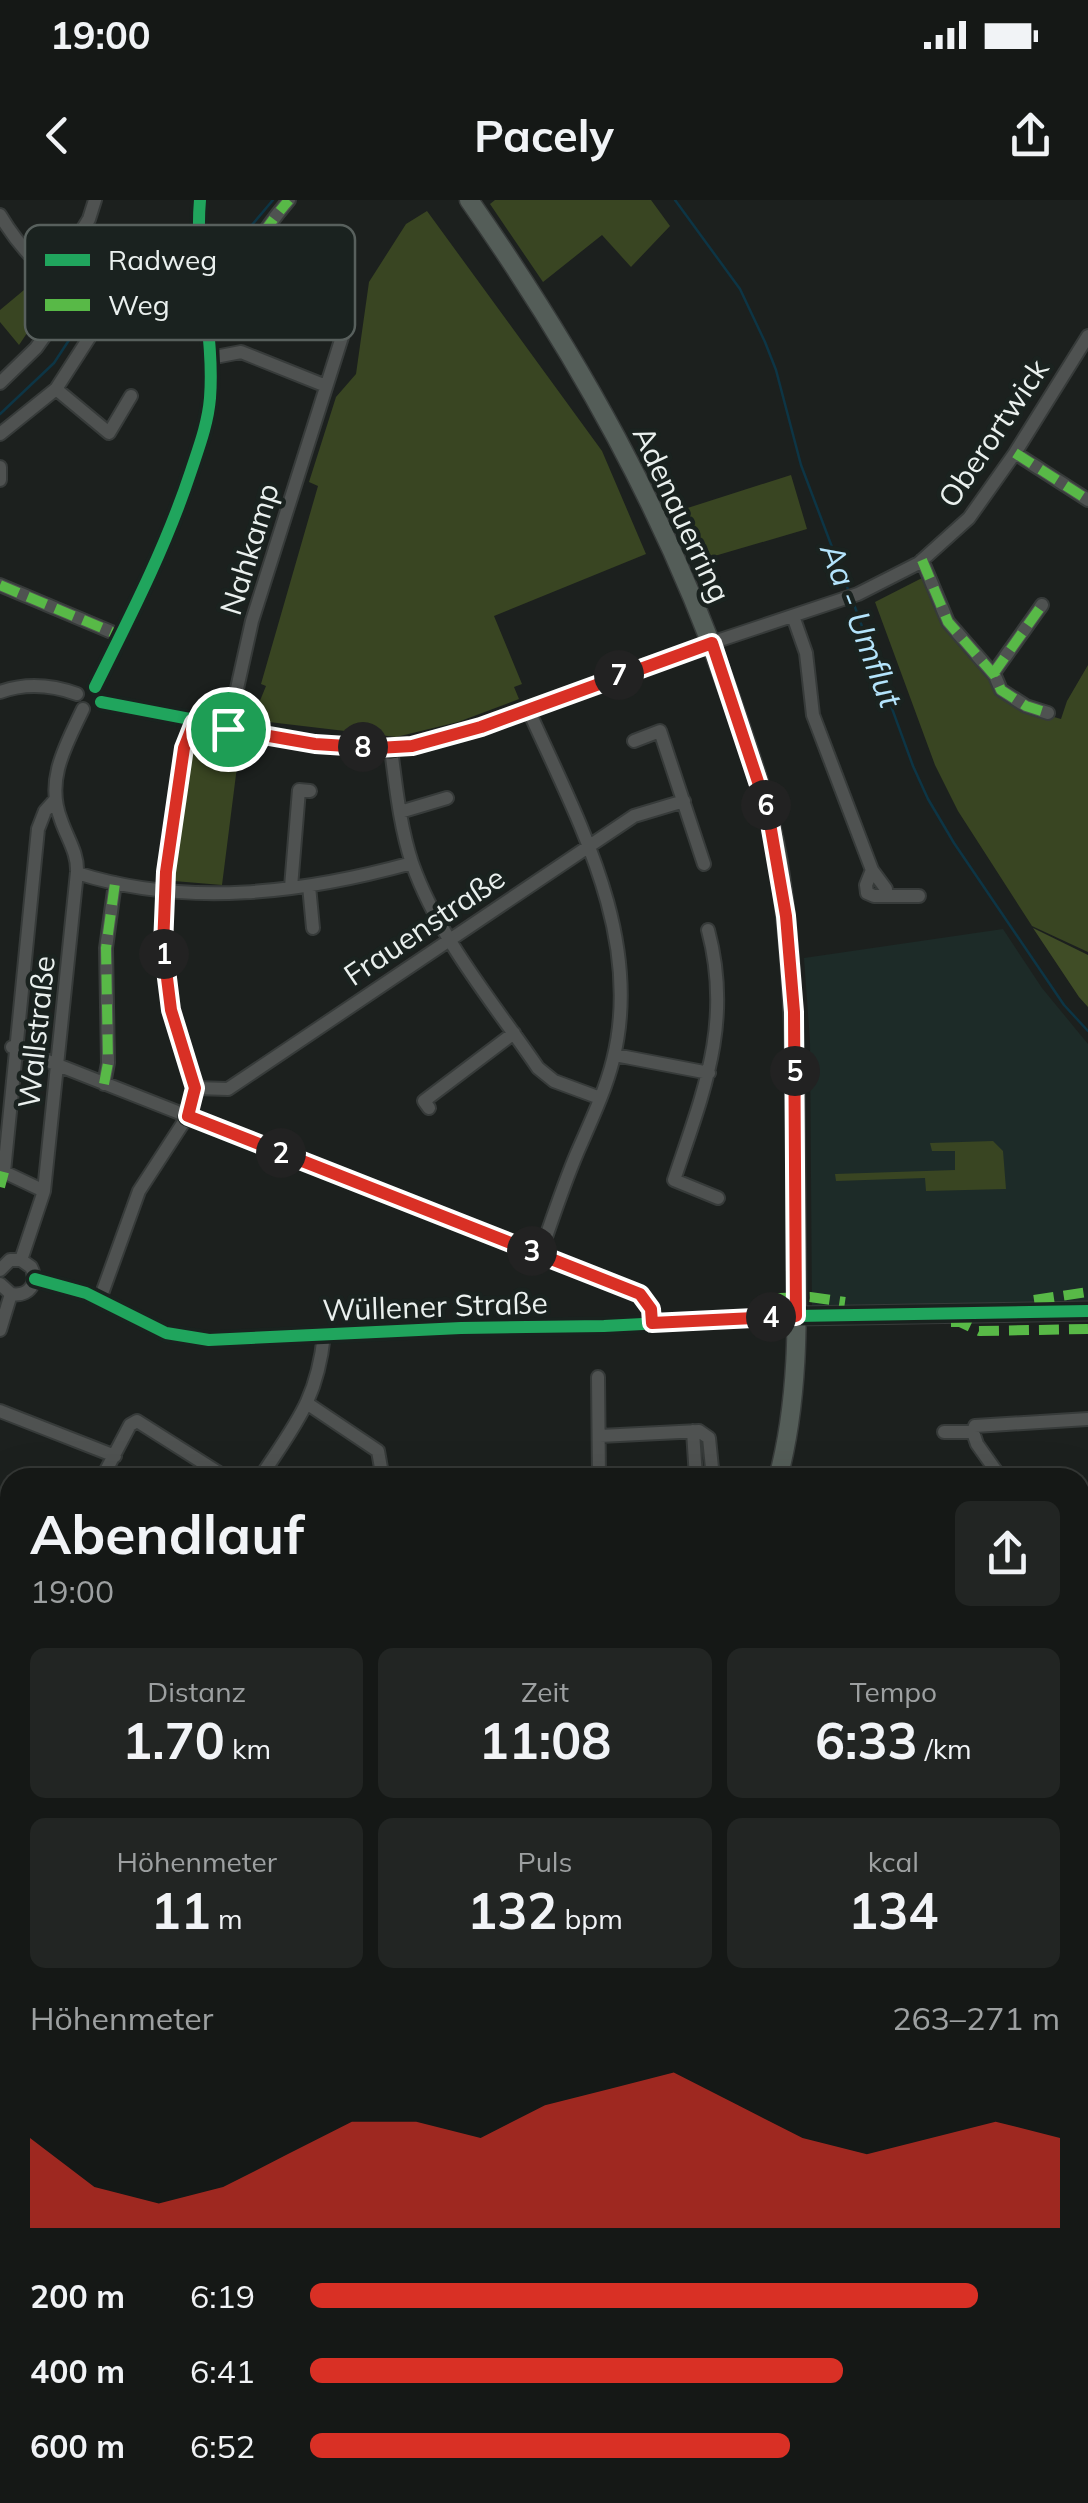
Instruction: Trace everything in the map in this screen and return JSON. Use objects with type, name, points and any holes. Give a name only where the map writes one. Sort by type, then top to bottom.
[{"type":"main road","name":"Adenauerring","points":[[469,200],[564,346],[628,456],[712,643],[768,812],[786,916],[794,1012],[796,1316],[789,1424],[780,1468]]},
{"type":"main road","name":"Wüllener Straße","points":[[796,1316],[1088,1311]]},
{"type":"street","points":[[85,225],[96,200]]},
{"type":"street","points":[[269,225],[289,200]]},
{"type":"street","points":[[0,215],[25,252]]},
{"type":"street","name":"Oberortwick","points":[[100,702],[315,744],[391,748],[438,741],[858,594],[922,560],[969,518],[1015,454],[1088,336]]},
{"type":"street","points":[[0,383],[43,340]]},
{"type":"street","points":[[0,434],[56,389],[85,340]]},
{"type":"street","points":[[95,687],[154,566],[200,446],[210,402],[208,340]]},
{"type":"street","name":"Nahkamp","points":[[228,729],[252,621],[341,340]]},
{"type":"street","points":[[210,358],[241,352],[326,386]]},
{"type":"street","points":[[56,389],[106,439],[131,396]]},
{"type":"street","points":[[1015,454],[1088,500]]},
{"type":"street","points":[[0,466],[0,480]]},
{"type":"street","points":[[922,560],[948,622],[993,674],[1001,690],[1048,714]]},
{"type":"street","points":[[0,584],[120,636]]},
{"type":"street","points":[[993,674],[1042,606]]},
{"type":"street","points":[[793,616],[806,653],[814,715],[872,870],[867,893],[919,896]]},
{"type":"street","points":[[0,692],[24,686],[77,694]]},
{"type":"street","points":[[84,686],[95,687],[100,692],[100,702],[96,709],[83,710],[76,702],[77,694],[84,686]]},
{"type":"street","points":[[528,709],[604,882],[614,926],[620,998],[615,1055],[540,1254]]},
{"type":"street","name":"Wallstraße","points":[[44,1191],[4,1172],[13,1047],[38,828],[54,801],[58,769],[83,710]]},
{"type":"street","points":[[100,1299],[139,1192],[188,1116],[195,1088],[165,978],[164,892],[182,760],[194,723]]},
{"type":"street","points":[[634,742],[660,731],[704,864]]},
{"type":"street","points":[[391,748],[412,863],[448,940],[546,1076],[600,1098]]},
{"type":"street","points":[[291,887],[299,790],[310,791]]},
{"type":"street","points":[[400,812],[447,798]]},
{"type":"street","points":[[54,801],[76,857],[77,876],[164,892],[224,894],[309,886],[412,863]]},
{"type":"street","name":"Frauenstraße","points":[[195,1088],[228,1089],[634,816],[684,801]]},
{"type":"street","name":"Wallstraße","points":[[21,1260],[44,1191],[77,876]]},
{"type":"street","points":[[104,1084],[108,1063],[106,948],[114,883]]},
{"type":"street","points":[[309,886],[313,928]]},
{"type":"street","points":[[708,930],[715,955],[716,1050],[674,1180],[718,1198]]},
{"type":"street","points":[[429,1108],[424,1101],[514,1033]]},
{"type":"street","points":[[13,1047],[640,1294],[651,1309],[652,1323]]},
{"type":"street","points":[[615,1055],[709,1072]]},
{"type":"street","points":[[0,1270],[10,1260],[21,1260],[32,1266],[35,1278],[26,1292],[5,1289],[0,1330]]},
{"type":"street","name":"Wüllener Straße","points":[[35,1278],[100,1299],[148,1326],[185,1338],[209,1340],[796,1316]]},
{"type":"street","points":[[266,1468],[317,1385],[324,1335]]},
{"type":"street","points":[[598,1376],[599,1468]]},
{"type":"street","points":[[308,1404],[378,1452],[381,1468]]},
{"type":"street","points":[[0,1411],[116,1456]]},
{"type":"street","points":[[994,1468],[977,1444],[975,1426],[1088,1420]]},
{"type":"street","points":[[108,1468],[134,1422],[143,1423],[212,1468]]},
{"type":"street","points":[[600,1436],[693,1431],[710,1438],[712,1468]]},
{"type":"street","points":[[693,1431],[695,1468]]},
{"type":"street","points":[[944,1432],[973,1432]]},
{"type":"shaded area","points":[[1003,929],[1042,988],[1088,1044],[1088,1301],[812,1311],[810,1042],[804,958]]},
{"type":"green space","points":[[495,200],[651,200],[670,226],[631,267],[602,235],[543,282],[490,204]]},
{"type":"green space","points":[[427,211],[602,451],[646,554],[494,616],[522,684],[514,687],[519,699],[458,722],[396,737],[252,720],[266,686],[261,684],[318,486],[309,482],[336,397],[356,374],[369,282],[406,224]]},
{"type":"green space","points":[[25,289],[25,336],[19,345],[0,322],[0,310]]},
{"type":"green space","points":[[791,475],[807,529],[694,562],[672,513]]},
{"type":"green space","points":[[922,578],[944,629],[1019,707],[1061,719],[1088,665],[1088,952],[1032,926],[958,811],[935,765],[875,602]]},
{"type":"green space","points":[[200,737],[240,743],[222,885],[174,881],[187,759]]},
{"type":"green space","points":[[1033,928],[1088,955],[1088,1007],[1079,997]]},
{"type":"green space","points":[[993,1141],[1003,1151],[1006,1189],[926,1191],[925,1178],[836,1181],[835,1174],[955,1170],[955,1151],[932,1151],[930,1143]]},
{"type":"waterway","points":[[252,225],[273,200]]},
{"type":"waterway","name":"Aa - Umflut","points":[[675,200],[740,289],[765,342],[801,465],[849,592]]},
{"type":"waterway","points":[[0,414],[54,363],[69,340]]},
{"type":"waterway","name":"Aa - Umflut","points":[[852,599],[928,799],[1064,1005],[1088,1031]]},
{"type":"marked path","points":[[269,225],[289,200]]},
{"type":"marked path","points":[[1015,453],[1088,500]]},
{"type":"marked path","points":[[922,560],[948,622],[995,676],[1001,690],[1026,706],[1048,713]]},
{"type":"marked path","points":[[0,585],[121,636]]},
{"type":"marked path","points":[[993,674],[1042,605]]},
{"type":"marked path","points":[[104,1084],[108,1063],[106,948],[115,883]]},
{"type":"marked path","points":[[164,891],[165,978],[195,1088],[187,1117]]},
{"type":"marked path","points":[[0,1187],[4,1172]]},
{"type":"marked path","points":[[1034,1300],[1088,1292]]},
{"type":"marked path","points":[[754,1309],[770,1308],[780,1298],[845,1302]]},
{"type":"marked path","points":[[951,1322],[979,1331],[1088,1329]]},
{"type":"cycle path","points":[[199,225],[200,200]]},
{"type":"cycle path","points":[[95,687],[147,581],[197,453],[210,398],[209,340]]},
{"type":"cycle path","points":[[101,702],[315,743],[391,749],[438,741],[481,727],[712,643]]},
{"type":"cycle path","points":[[187,1117],[640,1294],[651,1309],[652,1323]]},
{"type":"cycle path","points":[[35,1279],[86,1293],[166,1333],[209,1340],[796,1316],[1088,1311]]},
{"type":"route","points":[[712,643],[768,812],[786,916],[794,1012],[796,1316],[652,1323],[651,1309],[640,1294],[188,1116],[195,1088],[165,978],[166,872],[184,748],[194,723],[228,729],[315,744],[412,746],[481,727],[712,643]]}]
